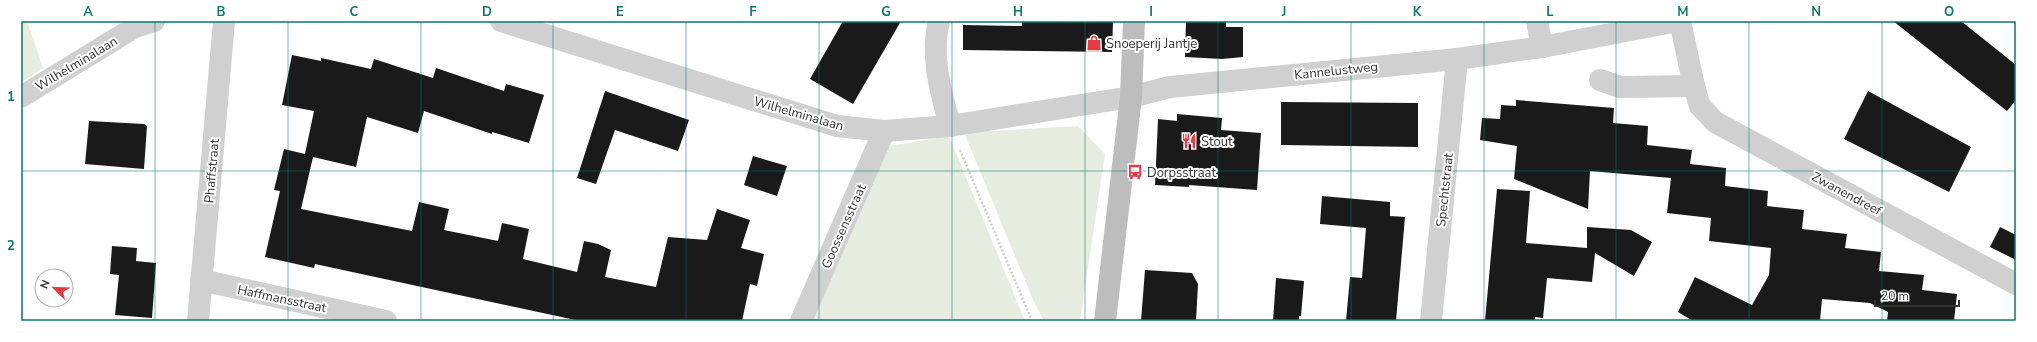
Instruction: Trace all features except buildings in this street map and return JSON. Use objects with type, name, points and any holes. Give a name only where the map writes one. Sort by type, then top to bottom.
[{"type":"street","name":"Wilhelminalaan","points":[[21,97],[135,27],[154,21]]},
{"type":"street","name":"Phaffstraat","points":[[198,321],[224,21]]},
{"type":"street","name":"Wilhelminalaan","points":[[501,21],[837,126],[884,131],[950,126],[1131,97]]},
{"type":"street","points":[[939,21],[935,35],[938,80],[950,126]]},
{"type":"street","points":[[1105,321],[1131,97],[1134,21]]},
{"type":"street","points":[[1537,21],[1542,47]]},
{"type":"street","name":"Kannelustweg","points":[[1131,97],[1170,87],[1457,58],[1542,47],[1679,21]]},
{"type":"street","name":"Zwanendreef","points":[[1679,21],[1700,106],[1715,122],[2016,284]]},
{"type":"street","name":"Spechtstraat","points":[[1431,321],[1457,58]]},
{"type":"street","points":[[1600,80],[1620,87],[1694,86]]},
{"type":"street","name":"Goossensstraat","points":[[801,321],[884,131]]},
{"type":"street","name":"Haffmansstraat","points":[[201,280],[386,321]]},
{"type":"path","points":[[950,126],[1032,321]]},
{"type":"shaded area","points":[[21,21],[27,21],[43,68],[21,82]]},
{"type":"shaded area","points":[[1078,126],[1105,154],[1080,321],[1044,321],[1034,302],[965,135],[973,132]]},
{"type":"shaded area","points":[[949,136],[1025,321],[815,321],[808,317],[889,146]]},
{"type":"place","name":"Snoeperij Jantje","points":[[1094,43]]},
{"type":"place","name":"Stout","points":[[1189,141]]},
{"type":"place","name":"Dorpsstraat","points":[[1135,172]]}]
